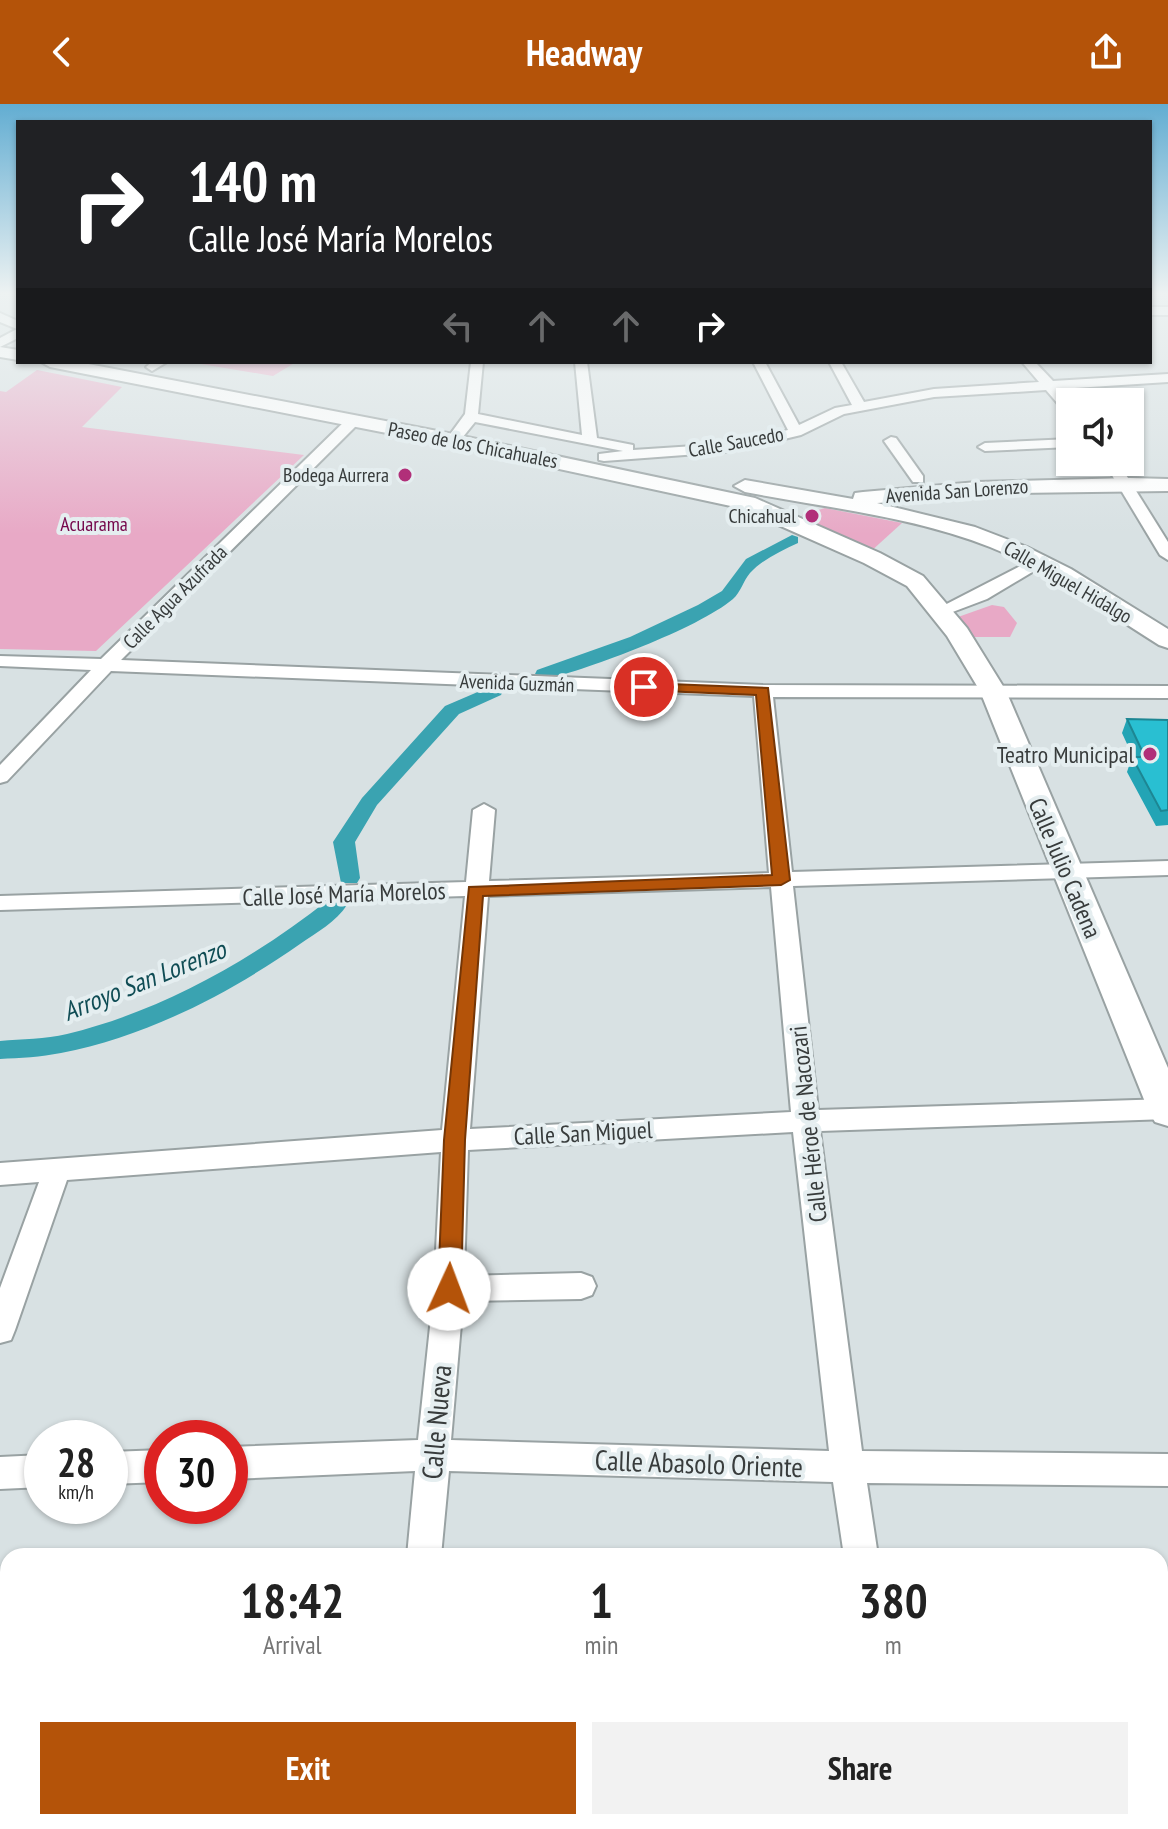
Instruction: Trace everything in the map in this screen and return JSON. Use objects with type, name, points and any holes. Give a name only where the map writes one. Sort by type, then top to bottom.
[{"type":"main road","name":"Paseo de los Chicahuales","points":[[104,372],[353,421],[464,428],[741,496],[787,495],[823,503]]},
{"type":"main road","name":"Paseo de los Chicahuales","points":[[197,372],[604,457],[741,496],[797,524]]},
{"type":"main road","name":"Avenida San Lorenzo","points":[[1144,474],[1168,474]]},
{"type":"main road","name":"Avenida San Lorenzo","points":[[787,495],[1070,476]]},
{"type":"main road","name":"Avenida San Lorenzo","points":[[1130,476],[1168,485]]},
{"type":"main road","name":"Avenida San Lorenzo","points":[[741,496],[823,503],[926,485]]},
{"type":"main road","points":[[911,518],[908,508],[926,485]]},
{"type":"main road","points":[[797,524],[799,510],[823,503]]},
{"type":"main road","name":"Calle Miguel Hidalgo","points":[[823,503],[911,518],[1000,543],[1038,562],[1168,640]]},
{"type":"main road","name":"Calle Julio Cadena","points":[[797,524],[915,581],[942,611],[993,691],[1168,1110]]},
{"type":"street","points":[[464,428],[475,372]]},
{"type":"street","points":[[582,372],[590,439]]},
{"type":"street","points":[[765,372],[796,432]]},
{"type":"street","points":[[841,372],[860,407]]},
{"type":"street","points":[[1038,372],[1056,393]]},
{"type":"street","points":[[1143,372],[1168,394]]},
{"type":"street","name":"Calle Saucedo","points":[[604,457],[725,448],[796,432],[840,411],[934,393],[1168,378]]},
{"type":"street","name":"Calle Agua Azufrada","points":[[0,777],[107,664],[353,421]]},
{"type":"street","name":"Paseo de los Chicahuales","points":[[464,428],[590,439],[654,453]]},
{"type":"street","points":[[891,441],[926,485]]},
{"type":"street","points":[[985,447],[1056,444]]},
{"type":"street","points":[[1120,476],[1168,555]]},
{"type":"street","points":[[1146,521],[1168,521]]},
{"type":"street","points":[[942,611],[981,595],[1038,562]]},
{"type":"street","name":"Avenida Guzmán","points":[[0,661],[763,691],[1168,692]]},
{"type":"street","name":"Calle Héroe de Nacozari","points":[[763,691],[807,1121],[847,1467],[860,1548]]},
{"type":"street","name":"Calle Nueva","points":[[425,1548],[449,1289],[455,1140],[484,810]]},
{"type":"street","name":"Calle José María Morelos","points":[[0,903],[1168,868]]},
{"type":"street","name":"Calle San Miguel","points":[[0,1174],[455,1140],[807,1121],[1168,1110]]},
{"type":"street","points":[[0,1330],[57,1170]]},
{"type":"street","points":[[449,1289],[581,1286]]},
{"type":"street","name":"Calle Abasolo Oriente","points":[[248,1462],[433,1455],[847,1467],[1168,1470]]},
{"type":"street","points":[[0,1473],[24,1472]]},
{"type":"green space","name":"Acuarama","points":[[33,372],[50,372],[122,387],[82,427],[304,455],[96,651],[0,649],[0,391],[6,392]]},
{"type":"green space","points":[[252,372],[279,372],[273,376]]},
{"type":"green space","points":[[825,508],[902,523],[869,553],[811,527],[802,515]]},
{"type":"green space","points":[[992,605],[1004,607],[1017,623],[1010,637],[968,637],[958,617]]},
{"type":"building","points":[[1127,719],[1168,720],[1168,810],[1161,811],[1132,757],[1145,757]]},
{"type":"waterway","name":"Arroyo San Lorenzo","points":[[544,674],[636,641],[704,609],[728,594],[741,573],[752,563],[792,540]]},
{"type":"waterway","name":"Arroyo San Lorenzo","points":[[349,878],[344,842],[369,802],[452,710],[494,691]]},
{"type":"waterway","name":"Arroyo San Lorenzo","points":[[0,1050],[67,1043],[101,1034],[173,1006],[278,948],[336,905]]},
{"type":"place","name":"Bodega Aurrera","points":[[405,475]]},
{"type":"place","name":"Chicahual","points":[[812,516]]},
{"type":"place","name":"Teatro Municipal","points":[[1150,754]]},
{"type":"route","points":[[449,1289],[455,1140],[475,891],[781,880],[763,691],[644,687]]}]
